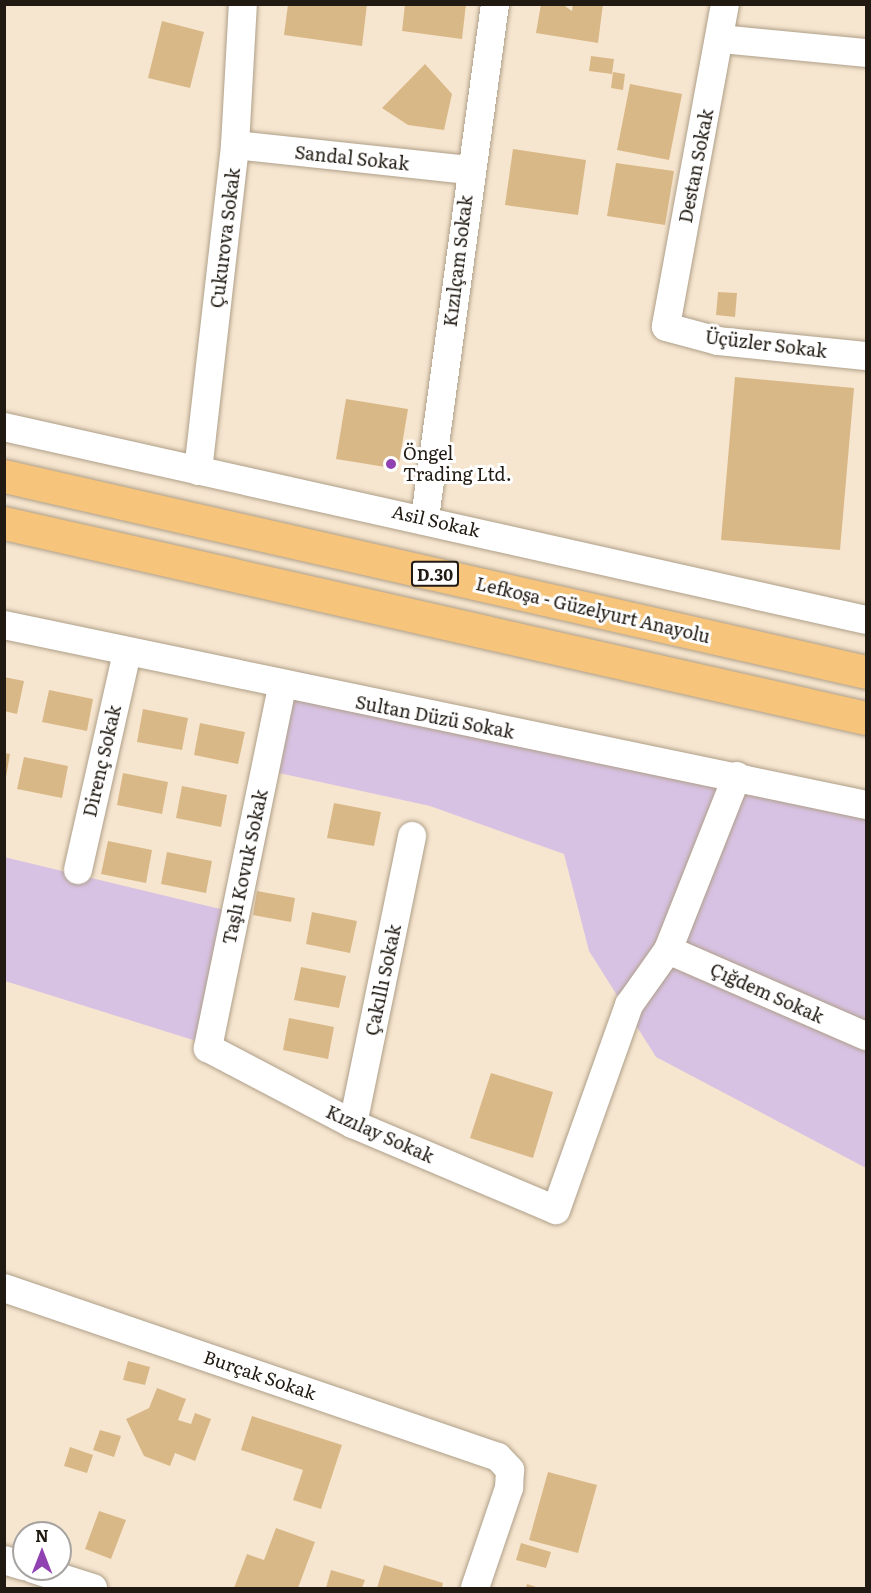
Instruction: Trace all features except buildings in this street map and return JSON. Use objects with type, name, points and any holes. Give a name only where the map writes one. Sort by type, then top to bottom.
[{"type":"highway","name":"Lefkoşa - Güzelyurt Anayolu","points":[[4,476],[867,672]]},
{"type":"highway","points":[[4,523],[867,718]]},
{"type":"street","name":"Çukurova Sokak","points":[[198,471],[235,146],[243,4]]},
{"type":"street","name":"Kızılçam Sokak","points":[[425,518],[469,170],[495,4]]},
{"type":"street","name":"Destan Sokak","points":[[666,327],[725,4]]},
{"type":"street","points":[[720,39],[867,53]]},
{"type":"street","name":"Sandal Sokak","points":[[235,146],[469,170]]},
{"type":"street","name":"Üçüzler Sokak","points":[[666,327],[718,341],[867,356]]},
{"type":"street","name":"Asil Sokak","points":[[4,427],[198,471],[425,518],[867,620]]},
{"type":"street","name":"Sultan Düzü Sokak","points":[[4,625],[282,687],[736,776],[867,805]]},
{"type":"street","name":"Direnç Sokak","points":[[78,870],[127,653]]},
{"type":"street","name":"Taşlı Kovuk Sokak","points":[[208,1048],[282,687]]},
{"type":"street","points":[[668,950],[736,776]]},
{"type":"street","name":"Çakıllı Sokak","points":[[353,1124],[412,836]]},
{"type":"street","name":"Kızılay Sokak","points":[[208,1048],[353,1124],[556,1210],[629,1005],[668,950]]},
{"type":"street","name":"Çığdem Sokak","points":[[668,950],[867,1036]]},
{"type":"street","name":"Burçak Sokak","points":[[4,1288],[498,1457],[510,1470],[475,1588]]},
{"type":"street","points":[[71,1581],[93,1588]]},
{"type":"shaded area","points":[[298,671],[866,814],[866,1168],[656,1057],[589,951],[564,854],[430,806],[279,773]]},
{"type":"shaded area","points":[[4,857],[237,913],[209,1045],[5,981]]},
{"type":"place","name":"Öngel Trading Ltd.","points":[[391,464]]}]
